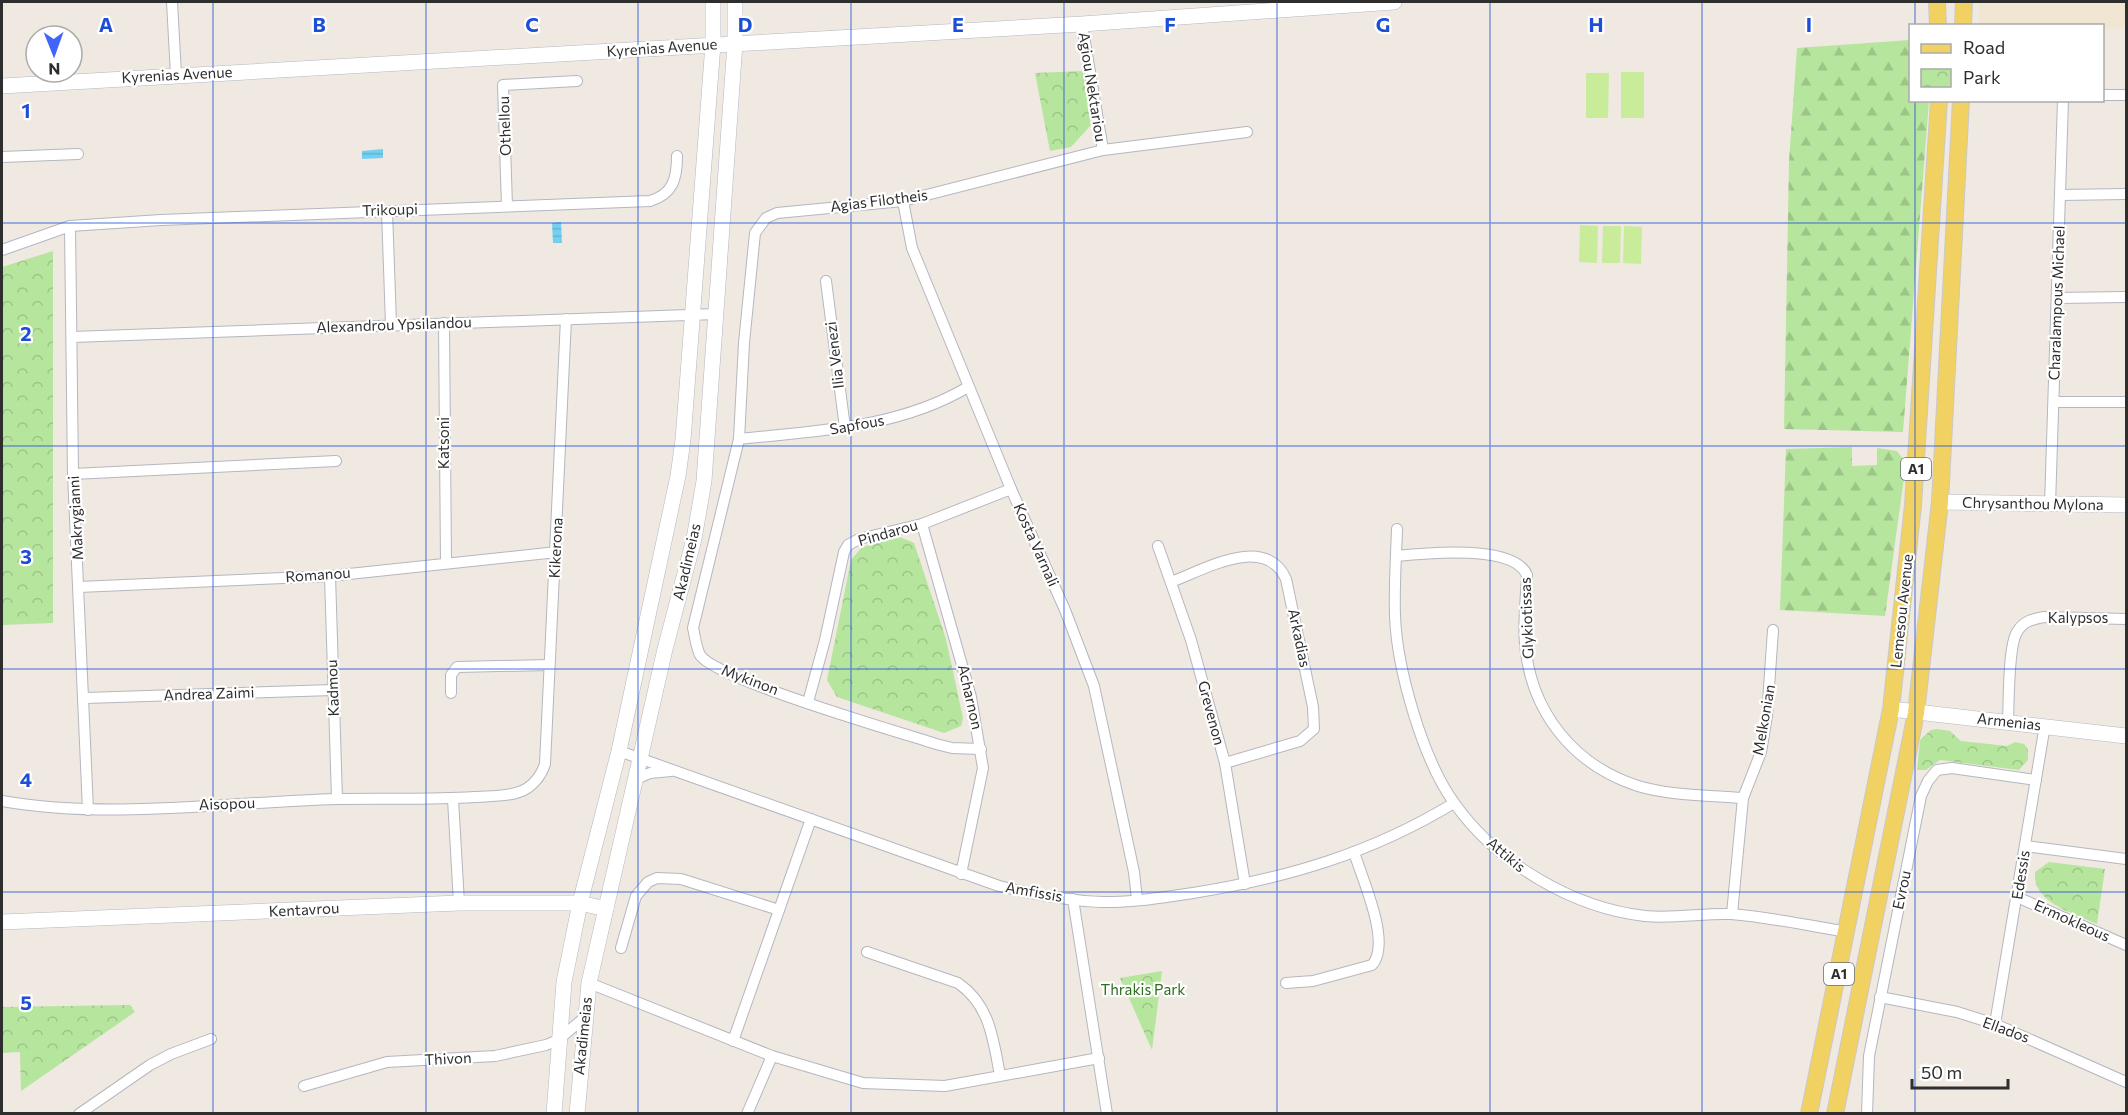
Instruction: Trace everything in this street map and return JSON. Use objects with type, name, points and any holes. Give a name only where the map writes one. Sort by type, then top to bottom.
[{"type":"main road","name":"Akadimeias","points":[[554,1113],[564,982],[580,903],[619,751],[678,476],[683,440],[712,44],[713,2]]},
{"type":"main road","name":"Akadimeias","points":[[574,1113],[589,983],[694,538],[704,481],[735,43],[735,2]]},
{"type":"main road","name":"Kyrenias Avenue","points":[[2,86],[519,58],[712,44],[1082,24],[1394,2]]},
{"type":"main road","points":[[1937,2],[1938,24]]},
{"type":"main road","points":[[1963,24],[1964,2]]},
{"type":"main road","name":"Lemesou Avenue","points":[[1809,1113],[1848,932],[1891,709],[1914,495],[1940,102]]},
{"type":"main road","name":"Lemesou Avenue","points":[[1834,1113],[1916,713],[1940,502],[1961,102]]},
{"type":"main road","name":"Chrysanthou Mylona","points":[[1940,502],[2127,505]]},
{"type":"main road","name":"Armenias","points":[[1891,709],[2127,736]]},
{"type":"main road","name":"Kentavrou","points":[[2,922],[459,903],[580,903],[606,909]]},
{"type":"street","points":[[172,2],[176,75]]},
{"type":"street","name":"Agiou Nektariou","points":[[1082,24],[1103,150]]},
{"type":"street","name":"Othellou","points":[[507,206],[503,85],[577,81]]},
{"type":"street","points":[[2104,95],[2127,94]]},
{"type":"street","name":"Charalampous Michael","points":[[2050,505],[2063,102]]},
{"type":"street","name":"Agias Filotheis","points":[[739,439],[744,344],[755,233],[760,224],[777,213],[903,201],[1103,150],[1248,132]]},
{"type":"street","points":[[2,158],[78,154]]},
{"type":"street","name":"Trikoupi","points":[[2,250],[70,226],[650,201],[663,197],[674,184],[678,156]]},
{"type":"street","points":[[2060,195],[2127,194]]},
{"type":"street","name":"Kosta Varnali","points":[[903,201],[912,248],[1011,489],[1065,610],[1094,686],[1134,872],[1137,899]]},
{"type":"street","points":[[387,211],[391,324]]},
{"type":"street","name":"Makrygianni","points":[[70,226],[74,474],[88,810]]},
{"type":"street","name":"Ilia Venezi","points":[[826,281],[845,428]]},
{"type":"street","points":[[2057,298],[2127,297]]},
{"type":"street","name":"Alexandrou Ypsilandou","points":[[72,337],[691,313],[716,314]]},
{"type":"street","name":"Kikerona","points":[[541,775],[545,764],[566,319]]},
{"type":"street","name":"Katsoni","points":[[444,323],[446,563]]},
{"type":"street","name":"Sapfous","points":[[739,439],[845,428],[886,420],[920,409],[968,387]]},
{"type":"street","points":[[2054,402],[2127,402]]},
{"type":"street","name":"Mykinon","points":[[739,439],[693,628],[700,655],[726,674],[808,702],[936,744],[952,748],[981,749]]},
{"type":"street","points":[[74,474],[336,461]]},
{"type":"street","name":"Pindarou","points":[[808,702],[825,640],[844,552],[848,545],[859,539],[922,524],[1011,489]]},
{"type":"street","name":"Acharnon","points":[[922,524],[957,643],[981,749],[983,768],[980,791],[962,874]]},
{"type":"street","name":"Attikis","points":[[1397,530],[1395,617],[1403,672],[1424,742],[1454,803],[1484,837],[1517,867],[1550,886],[1602,905],[1645,916],[1731,914],[1848,932]]},
{"type":"street","name":"Grevenon","points":[[1158,546],[1191,640],[1225,763],[1245,884]]},
{"type":"street","name":"Romanou","points":[[79,587],[330,576],[556,552]]},
{"type":"street","name":"Glykiotissas","points":[[1396,556],[1438,552],[1497,556],[1514,560],[1523,567],[1527,575],[1525,643],[1531,681],[1543,710],[1559,735],[1585,758],[1609,773],[1639,786],[1672,792],[1743,798]]},
{"type":"street","name":"Arkadias","points":[[1171,582],[1236,558],[1252,556],[1275,563],[1286,579],[1313,707],[1314,729],[1300,741],[1225,763]]},
{"type":"street","name":"Kadmou","points":[[330,576],[337,799]]},
{"type":"street","name":"Kalypsos","points":[[2008,722],[2012,647],[2015,634],[2022,626],[2032,619],[2044,617],[2127,619]]},
{"type":"street","name":"Melkonian","points":[[1731,914],[1743,798],[1761,752],[1767,716],[1773,630]]},
{"type":"street","points":[[451,693],[451,675],[457,667],[549,665]]},
{"type":"street","name":"Andrea Zaimi","points":[[85,698],[333,690]]},
{"type":"street","name":"Edessis","points":[[1995,1024],[2044,725]]},
{"type":"street","name":"Amfissis","points":[[619,751],[962,874],[1038,895],[1104,902],[1245,884],[1321,865],[1413,829],[1454,803]]},
{"type":"street","name":"Evrou","points":[[1867,1113],[1869,1056],[1921,796],[1928,781],[1937,770],[1952,768],[2036,780]]},
{"type":"street","points":[[636,779],[650,773],[677,771]]},
{"type":"street","name":"Aisopou","points":[[2,801],[50,809],[88,810],[337,799],[453,799],[520,792],[541,775]]},
{"type":"street","points":[[453,799],[459,903]]},
{"type":"street","points":[[733,1041],[812,819]]},
{"type":"street","points":[[2025,846],[2127,859]]},
{"type":"street","points":[[1286,983],[1314,981],[1372,965],[1379,958],[1381,946],[1378,930],[1354,852]]},
{"type":"street","points":[[621,948],[636,896],[648,882],[657,878],[666,876],[681,879],[779,910]]},
{"type":"street","name":"Ermokleous","points":[[2017,897],[2127,945]]},
{"type":"street","points":[[1073,899],[1107,1113]]},
{"type":"street","points":[[867,952],[958,983],[971,992],[988,1020],[1000,1075]]},
{"type":"street","points":[[589,983],[772,1056],[863,1083],[945,1086],[1099,1058]]},
{"type":"street","name":"Ellados","points":[[1880,997],[1957,1012],[1995,1024],[2127,1082]]},
{"type":"street","name":"Thivon","points":[[304,1086],[387,1062],[495,1056],[546,1045],[558,1040],[584,1018]]},
{"type":"street","points":[[79,1113],[150,1065],[171,1054],[211,1039]]},
{"type":"street","points":[[747,1113],[772,1056]]},
{"type":"shaded area","points":[[1979,2],[2126,2],[2126,28],[2104,29],[2104,24],[1979,24]]},
{"type":"green space","points":[[1909,40],[1909,102],[1929,102],[1903,432],[1784,429],[1789,161],[1797,48]]},
{"type":"green space","points":[[1083,71],[1091,125],[1071,147],[1050,151],[1035,73]]},
{"type":"green space","points":[[1621,72],[1644,72],[1644,118],[1621,118]]},
{"type":"green space","points":[[1586,73],[1609,73],[1608,118],[1586,118]]},
{"type":"green space","points":[[1580,225],[1598,226],[1597,263],[1579,262]]},
{"type":"green space","points":[[1603,226],[1621,226],[1620,263],[1602,263]]},
{"type":"green space","points":[[1624,226],[1642,227],[1641,264],[1623,263]]},
{"type":"green space","points":[[53,251],[53,623],[2,625],[2,267]]},
{"type":"green space","points":[[1852,447],[1852,466],[1877,465],[1877,448],[1897,451],[1906,463],[1885,616],[1780,610],[1786,449]]},
{"type":"green space","points":[[900,537],[914,543],[946,639],[963,718],[961,726],[944,733],[837,697],[827,680],[851,560],[862,547]]},
{"type":"green space","points":[[1931,730],[1950,731],[1961,741],[2007,746],[2015,742],[2024,744],[2028,749],[2028,760],[2019,770],[1940,760],[1926,770],[1917,770],[1920,740]]},
{"type":"green space","points":[[2049,862],[2105,869],[2097,924],[2056,906],[2040,892],[2035,872]]},
{"type":"green space","name":"Thrakis Park","points":[[1162,971],[1152,1050],[1120,978]]},
{"type":"green space","points":[[130,1005],[135,1012],[21,1091],[20,1052],[2,1053],[2,1007]]},
{"type":"water","points":[[383,149],[383,158],[362,159],[362,151]]},
{"type":"water","points":[[561,222],[562,243],[553,243],[552,223]]}]
